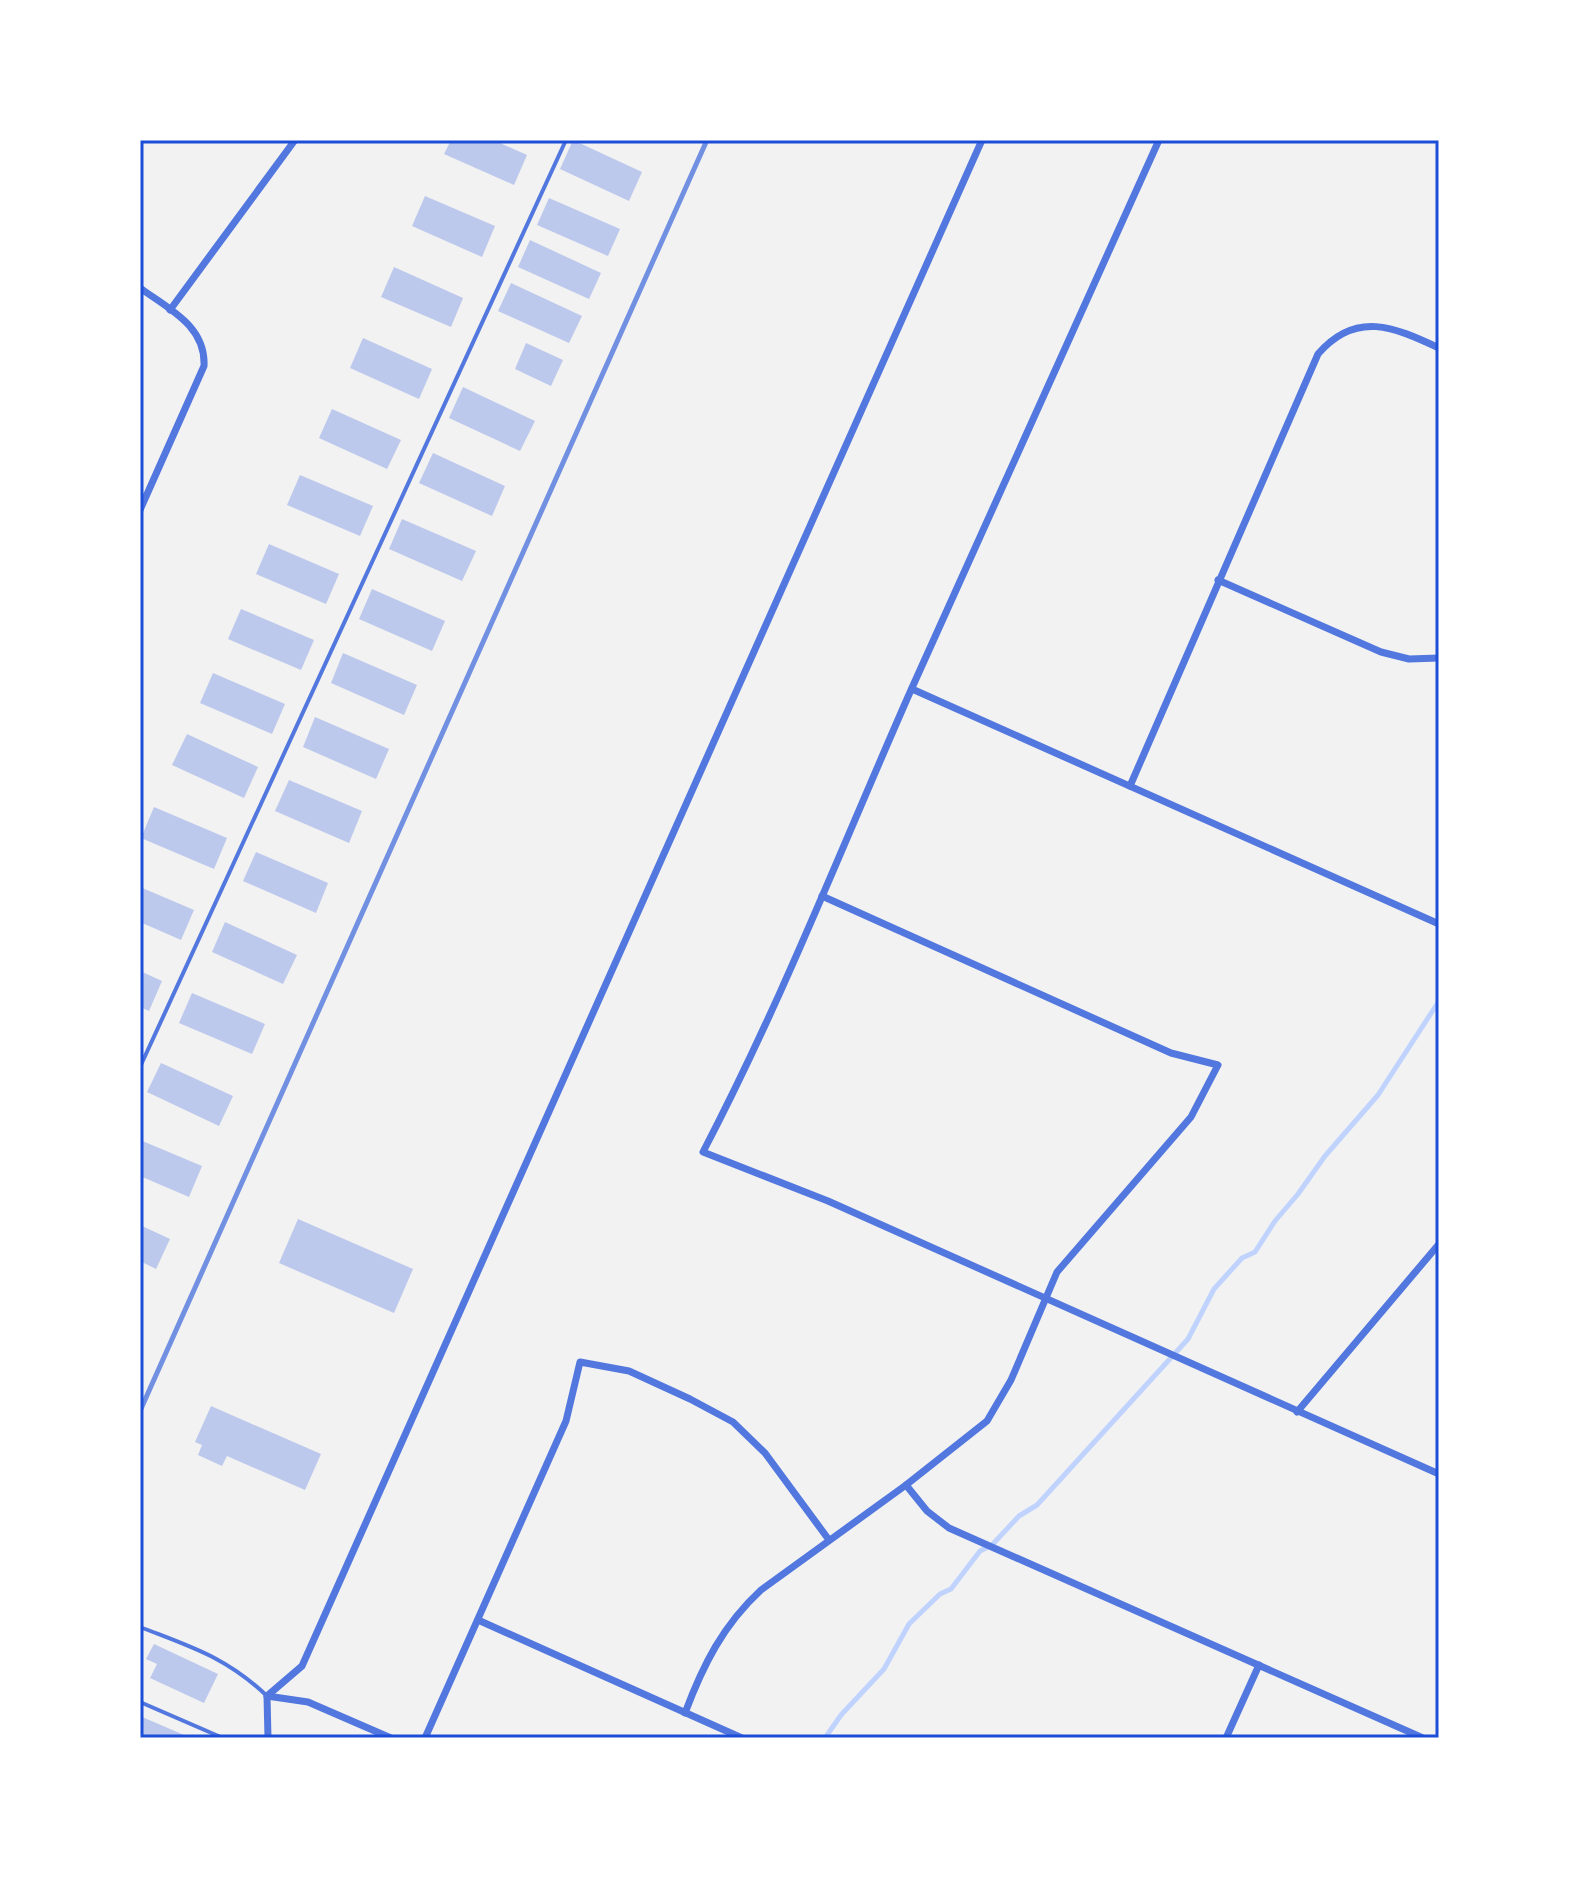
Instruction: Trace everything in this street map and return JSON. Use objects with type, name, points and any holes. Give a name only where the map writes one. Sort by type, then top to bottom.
[{"type":"street","points":[[170,310],[295,140]]},
{"type":"street","points":[[267,1696],[302,1666],[982,140]]},
{"type":"street","points":[[1159,140],[822,896],[703,1152],[828,1201],[1439,1474]]},
{"type":"street","points":[[140,288],[187,322],[205,353],[204,366],[140,510]]},
{"type":"street","points":[[1130,786],[1307,376],[1325,346],[1347,331],[1375,326],[1402,331],[1439,348]]},
{"type":"street","points":[[1218,580],[1381,652],[1409,659],[1439,658]]},
{"type":"street","points":[[912,689],[1439,924]]},
{"type":"street","points":[[685,1713],[706,1660],[741,1608],[987,1421],[1011,1380],[1057,1272],[1191,1117],[1218,1065],[1171,1053],[822,896]]},
{"type":"street","points":[[1297,1412],[1439,1244]]},
{"type":"street","points":[[425,1738],[566,1421],[580,1362],[629,1371],[733,1422],[765,1453],[829,1540]]},
{"type":"street","points":[[906,1485],[938,1521],[978,1541],[1423,1738]]},
{"type":"street","points":[[478,1620],[742,1738]]},
{"type":"street","points":[[1226,1738],[1259,1665]]},
{"type":"street","points":[[267,1696],[268,1738]]},
{"type":"street","points":[[267,1696],[308,1702],[391,1738]]},
{"type":"lane","points":[[140,1067],[566,140]]},
{"type":"lane","points":[[140,1627],[222,1660],[249,1678],[267,1696]]},
{"type":"lane","points":[[140,1702],[223,1738]]},
{"type":"building","points":[[451,140],[493,140],[527,155],[514,185],[444,154]]},
{"type":"building","points":[[573,140],[642,172],[629,201],[560,169]]},
{"type":"building","points":[[425,196],[495,226],[482,257],[412,226]]},
{"type":"building","points":[[549,198],[620,229],[608,256],[537,225]]},
{"type":"building","points":[[530,240],[601,273],[589,299],[518,267]]},
{"type":"building","points":[[394,267],[463,298],[451,327],[381,297]]},
{"type":"building","points":[[511,283],[582,316],[569,343],[498,311]]},
{"type":"building","points":[[363,338],[432,369],[419,399],[350,368]]},
{"type":"building","points":[[526,343],[563,360],[551,386],[515,369]]},
{"type":"building","points":[[463,387],[535,421],[520,451],[449,418]]},
{"type":"building","points":[[332,409],[401,440],[387,469],[319,438]]},
{"type":"building","points":[[433,453],[505,486],[492,516],[419,483]]},
{"type":"building","points":[[300,475],[373,506],[360,536],[287,505]]},
{"type":"building","points":[[402,519],[476,551],[462,581],[389,549]]},
{"type":"building","points":[[269,544],[339,574],[326,604],[256,574]]},
{"type":"building","points":[[372,589],[445,621],[432,651],[359,619]]},
{"type":"building","points":[[241,609],[314,640],[301,670],[228,639]]},
{"type":"building","points":[[343,653],[417,685],[404,715],[331,683]]},
{"type":"building","points":[[213,673],[285,704],[272,734],[200,703]]},
{"type":"building","points":[[315,717],[389,749],[376,779],[303,747]]},
{"type":"building","points":[[187,734],[258,767],[244,798],[172,765]]},
{"type":"building","points":[[289,780],[362,811],[349,843],[275,811]]},
{"type":"building","points":[[154,807],[227,838],[214,869],[141,838]]},
{"type":"building","points":[[256,852],[328,883],[316,913],[243,881]]},
{"type":"building","points":[[140,887],[194,910],[181,940],[140,922]]},
{"type":"building","points":[[225,922],[297,955],[283,984],[212,952]]},
{"type":"building","points":[[140,971],[162,981],[149,1011],[140,1007]]},
{"type":"building","points":[[192,993],[265,1024],[252,1054],[179,1023]]},
{"type":"building","points":[[161,1063],[233,1096],[219,1126],[147,1092]]},
{"type":"building","points":[[140,1140],[202,1166],[189,1197],[140,1176]]},
{"type":"building","points":[[298,1219],[413,1269],[394,1313],[279,1263]]},
{"type":"building","points":[[140,1225],[170,1239],[156,1269],[140,1261]]},
{"type":"building","points":[[211,1406],[321,1454],[305,1490],[227,1456],[222,1466],[198,1455],[202,1445],[195,1442]]},
{"type":"building","points":[[154,1644],[218,1674],[204,1703],[150,1678],[157,1664],[146,1659]]},
{"type":"building","points":[[140,1716],[191,1738],[140,1738]]},
{"type":"waterway","points":[[825,1738],[841,1715],[884,1669],[909,1624],[940,1594],[951,1589],[980,1551],[992,1545],[1019,1516],[1037,1505],[1188,1339],[1214,1289],[1242,1258],[1255,1252],[1325,1156],[1378,1095],[1439,1001]]},
{"type":"railway","points":[[140,1411],[707,140]]}]
